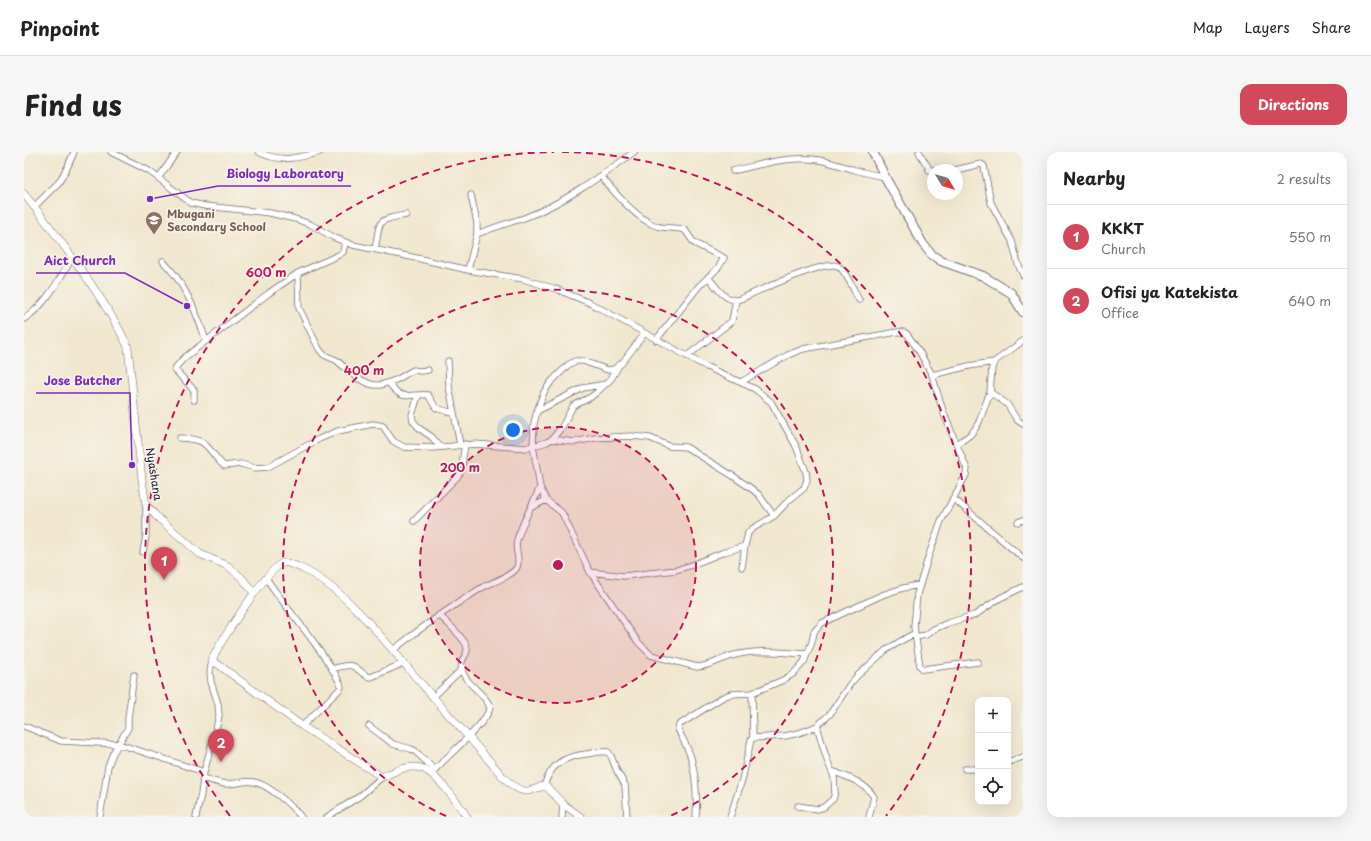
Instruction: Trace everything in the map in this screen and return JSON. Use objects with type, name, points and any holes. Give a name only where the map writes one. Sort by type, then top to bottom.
[{"type":"main road","points":[[873,152],[885,177],[923,244],[931,254],[940,260],[983,276],[1011,293],[1023,312]]},
{"type":"street","points":[[34,207],[61,178],[74,152]]},
{"type":"street","points":[[111,152],[149,171],[191,203],[205,206],[270,213],[296,219],[310,224],[353,246],[421,258],[468,270],[523,279],[556,289],[590,303],[644,334],[707,367],[755,389],[771,402],[796,446],[806,472],[807,480],[804,488],[774,516],[752,528],[748,533],[744,546],[742,567]]},
{"type":"street","points":[[159,178],[177,152]]},
{"type":"street","points":[[259,152],[281,158],[293,159],[302,158],[320,152]]},
{"type":"street","points":[[477,234],[524,217],[548,206],[601,176],[634,152]]},
{"type":"street","points":[[919,152],[927,166]]},
{"type":"street","points":[[733,171],[769,162],[794,158],[812,159],[885,177]]},
{"type":"street","points":[[963,168],[981,164],[984,166],[992,204],[1012,241],[1018,264],[1023,274]]},
{"type":"street","points":[[601,176],[628,206],[648,221],[657,226],[685,230],[694,243],[724,258],[718,268],[699,286],[656,340]]},
{"type":"street","name":"Nyashana","points":[[24,194],[73,257],[120,329],[128,347],[146,505],[156,516],[200,554],[228,566],[242,578],[254,593]]},
{"type":"street","points":[[468,270],[477,234],[477,223],[471,195]]},
{"type":"street","points":[[375,249],[379,226],[382,221],[386,218],[406,215]]},
{"type":"street","points":[[194,400],[194,390],[176,370],[176,367],[184,358],[269,293],[298,273],[339,255],[343,252],[345,243]]},
{"type":"street","points":[[24,319],[32,314],[44,301],[73,257]]},
{"type":"street","points":[[163,261],[177,276],[200,324],[206,341]]},
{"type":"street","points":[[708,277],[722,294],[736,300],[810,270],[833,265],[839,267],[843,271],[859,300]]},
{"type":"street","points":[[298,273],[299,308],[322,353],[328,358],[336,360],[351,374],[370,384],[381,385],[398,379],[413,370],[428,370]]},
{"type":"street","points":[[687,356],[732,321],[736,300]]},
{"type":"street","points":[[741,382],[803,349],[901,332],[904,332],[910,337],[932,375],[944,414],[967,469],[966,475],[941,522],[920,585],[915,607],[915,636],[920,666],[922,669],[978,662]]},
{"type":"street","points":[[180,438],[199,440],[204,443],[224,466],[241,464],[255,468],[272,465],[319,439],[338,431],[373,424],[383,426],[393,441],[404,447],[440,447],[463,444],[497,445],[520,449],[534,446],[548,442],[562,427],[573,406],[591,397],[606,384],[644,334]]},
{"type":"street","points":[[932,375],[969,366],[994,362],[1023,341]]},
{"type":"street","points":[[414,521],[458,476],[461,471],[463,444],[453,413],[449,386],[448,361]]},
{"type":"street","points":[[618,367],[608,370],[583,361],[575,361],[564,369],[551,382],[544,392],[534,423],[534,446],[540,487],[546,500],[559,510],[564,517],[590,572],[638,642],[651,655],[697,667],[736,654],[758,652],[807,654]]},
{"type":"street","points":[[957,444],[970,435],[979,422],[990,392],[994,362]]},
{"type":"street","points":[[389,383],[398,394],[410,397],[428,395],[436,408],[453,413]]},
{"type":"street","points":[[537,411],[583,388],[606,384]]},
{"type":"street","points":[[990,392],[1007,404],[1017,420],[1023,424]]},
{"type":"street","points":[[418,396],[412,415],[413,421],[420,429],[432,437],[440,447]]},
{"type":"street","points":[[552,438],[574,442],[595,438],[632,436],[650,438],[669,446],[686,447],[752,489],[759,495],[774,516]]},
{"type":"street","points":[[393,650],[439,615],[485,586],[515,570],[519,562],[516,551],[517,540],[540,487]]},
{"type":"street","points":[[953,498],[1023,558]]},
{"type":"street","points":[[532,507],[546,500]]},
{"type":"street","points":[[143,552],[146,530],[146,505]]},
{"type":"street","points":[[590,572],[624,576],[676,570],[692,566],[724,552],[744,546]]},
{"type":"street","points":[[196,817],[202,794],[204,775],[218,725],[218,704],[211,682],[210,672],[212,660],[218,648],[254,593],[266,578],[279,566],[285,563],[294,565],[310,573],[325,582],[339,594],[393,650],[502,777],[519,790],[527,791],[544,786],[549,789],[563,804],[581,817]]},
{"type":"street","points":[[266,578],[278,597],[324,656],[341,687],[302,726]]},
{"type":"street","points":[[696,817],[696,790],[691,758],[678,727],[679,725],[723,697],[731,694],[752,693],[783,680],[793,674],[800,667],[807,654],[814,632],[822,623],[882,595],[903,588],[920,585]]},
{"type":"street","points":[[753,738],[785,736],[799,733],[817,726],[830,714],[857,676],[886,650],[906,638],[926,635],[934,629],[948,623],[975,615],[1000,598],[1023,587]]},
{"type":"street","points":[[433,772],[468,736],[484,718],[490,708],[487,701],[469,683],[462,669],[461,662],[467,647],[463,640],[439,615]]},
{"type":"street","points":[[212,660],[302,726],[382,777]]},
{"type":"street","points":[[332,669],[350,665],[367,677],[371,677],[404,664]]},
{"type":"street","points":[[433,697],[462,669]]},
{"type":"street","points":[[100,817],[108,766],[113,753],[128,728],[134,675]]},
{"type":"street","points":[[730,817],[742,780],[751,740],[753,738],[752,693]]},
{"type":"street","points":[[24,726],[61,741],[119,744],[204,775],[218,783],[226,784],[255,782],[287,802],[300,817]]},
{"type":"street","points":[[369,726],[393,744],[415,751],[467,817]]},
{"type":"street","points":[[798,806],[818,809],[824,807],[828,805],[835,793],[832,771],[827,760],[817,726]]},
{"type":"street","points":[[544,786],[547,777],[553,769],[567,758],[608,752],[625,785],[627,817]]},
{"type":"street","points":[[1011,761],[1023,757]]},
{"type":"street","points":[[326,817],[343,808],[360,796],[382,777],[396,771],[410,767],[420,767],[433,772]]},
{"type":"street","points":[[965,769],[975,769]]},
{"type":"street","points":[[832,771],[852,779],[868,789],[874,797],[869,817]]},
{"type":"street","points":[[562,817],[563,804]]},
{"type":"place","name":"Biology Laboratory","points":[[150,199]]},
{"type":"place","name":"Mbugani Secondary School","points":[[154,235]]},
{"type":"place","name":"Aict Church","points":[[187,306]]},
{"type":"place","name":"Jose Butcher","points":[[132,465]]},
{"type":"place","name":"KKKT","points":[[164,580]]},
{"type":"place","name":"Ofisi ya Katekista","points":[[221,762]]}]
